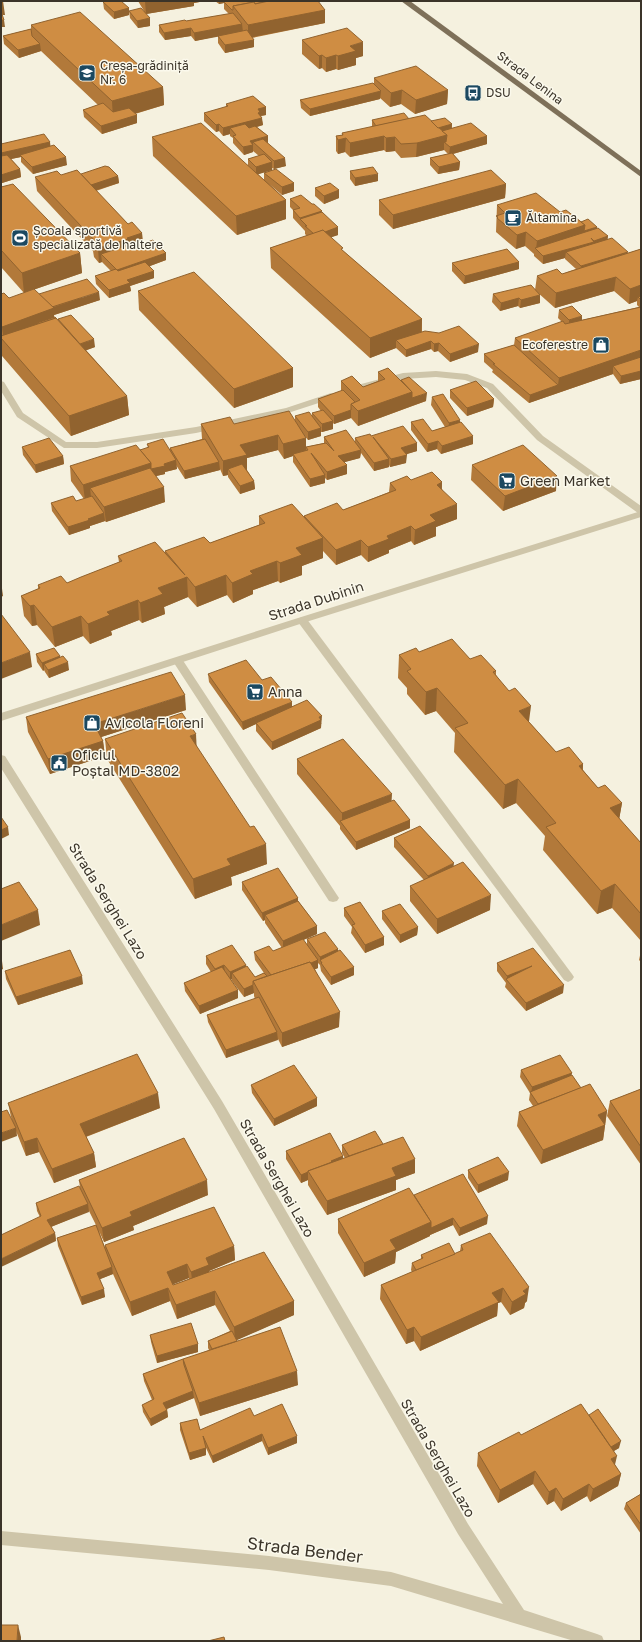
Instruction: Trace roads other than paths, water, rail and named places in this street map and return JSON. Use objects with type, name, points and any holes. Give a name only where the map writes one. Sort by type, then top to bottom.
[{"type":"main road","name":"Strada Lenina","points":[[405,1],[641,175]]},
{"type":"street","points":[[1,384],[20,415],[40,430],[64,445],[97,445],[196,430],[288,410],[369,384],[403,376],[436,374],[468,377],[490,386],[540,438],[641,512]]},
{"type":"street","name":"Strada Dubinin","points":[[1,717],[641,512]]},
{"type":"street","points":[[302,620],[568,977]]},
{"type":"street","points":[[178,660],[333,898]]},
{"type":"street","name":"Strada Serghei Lazo","points":[[1,758],[218,1105],[462,1529],[519,1616]]},
{"type":"street","name":"Strada Bender","points":[[1,1538],[269,1563],[391,1579],[519,1616],[597,1641]]},
{"type":"place","name":"Creșa-grădiniță Nr. 6","points":[[87,73]]},
{"type":"place","name":"DSU","points":[[473,93]]},
{"type":"place","name":"Ăltamina","points":[[513,218]]},
{"type":"place","name":"Școala sportivă specializată de haltere","points":[[20,238]]},
{"type":"place","name":"Ecoferestre","points":[[601,345]]},
{"type":"place","name":"Green Market","points":[[507,481]]},
{"type":"place","name":"Anna","points":[[255,692]]},
{"type":"place","name":"Avicola Floreni","points":[[92,723]]},
{"type":"place","name":"Oficiul Poștal MD-3802","points":[[59,763]]}]
